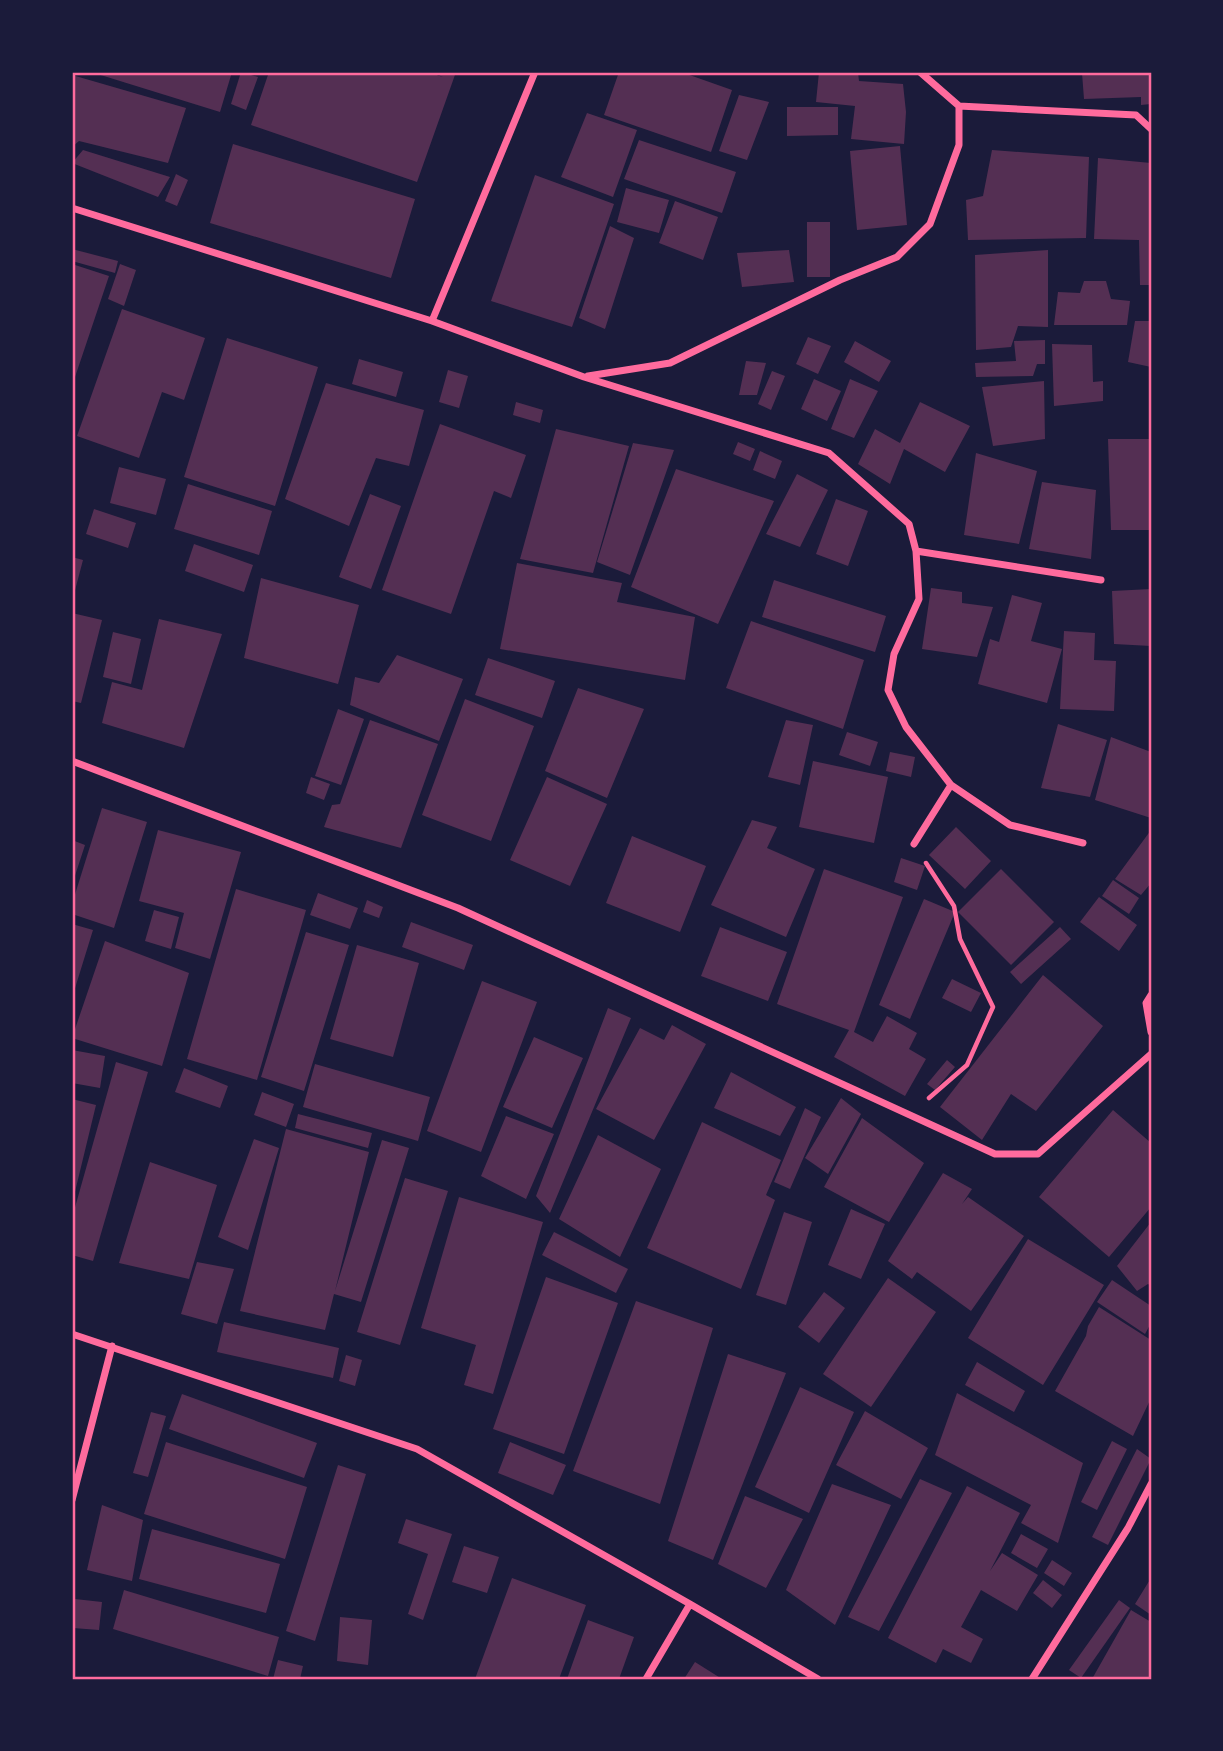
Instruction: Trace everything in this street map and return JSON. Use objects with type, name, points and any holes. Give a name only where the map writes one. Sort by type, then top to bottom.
[{"type":"street","points":[[432,321],[535,72]]},
{"type":"street","points":[[920,72],[959,106],[1136,115],[1151,129]]},
{"type":"street","points":[[584,377],[670,363],[840,280],[897,257],[930,224],[959,145],[959,106]]},
{"type":"street","points":[[72,208],[432,321],[584,377],[829,453],[909,524],[916,551],[919,598],[894,654],[888,690],[906,727],[951,785],[1010,825],[1083,843]]},
{"type":"street","points":[[916,551],[1101,580]]},
{"type":"street","points":[[72,761],[458,908],[995,1154],[1038,1154],[1151,1054]]},
{"type":"street","points":[[914,845],[951,785]]},
{"type":"street","points":[[1151,995],[1146,1003],[1151,1032]]},
{"type":"street","points":[[72,1334],[417,1449],[818,1679]]},
{"type":"street","points":[[72,1500],[112,1346]]},
{"type":"street","points":[[1032,1679],[1128,1528],[1151,1483]]},
{"type":"street","points":[[646,1679],[690,1604]]},
{"type":"path","points":[[909,1116],[967,1065],[993,1007],[960,939],[954,906],[914,845]]},
{"type":"building","points":[[91,72],[232,72],[220,112]]},
{"type":"building","points":[[241,72],[258,77],[246,110],[231,104]]},
{"type":"building","points":[[269,72],[427,72],[443,77],[432,72],[456,72],[417,182],[251,125]]},
{"type":"building","points":[[619,72],[681,72],[732,90],[711,152],[604,115]]},
{"type":"building","points":[[819,72],[858,72],[859,81],[903,84],[906,112],[904,144],[851,139],[855,106],[816,102]]},
{"type":"building","points":[[1151,72],[1151,104],[1141,105],[1141,97],[1084,99],[1082,73]]},
{"type":"building","points":[[72,75],[186,108],[168,163],[79,141],[72,147]]},
{"type":"building","points":[[739,95],[769,102],[747,160],[719,151]]},
{"type":"building","points":[[787,107],[838,107],[838,135],[787,136]]},
{"type":"building","points":[[587,113],[637,130],[613,197],[561,177]]},
{"type":"building","points":[[639,140],[736,172],[722,213],[624,179]]},
{"type":"building","points":[[233,144],[415,199],[391,278],[210,223]]},
{"type":"building","points":[[900,146],[907,225],[857,230],[850,151]]},
{"type":"building","points":[[83,150],[170,177],[158,197],[72,163]]},
{"type":"building","points":[[992,150],[1089,157],[1086,238],[968,240],[966,200],[983,196]]},
{"type":"building","points":[[1098,158],[1151,163],[1151,285],[1140,285],[1139,240],[1094,239]]},
{"type":"building","points":[[176,174],[188,180],[177,206],[165,201]]},
{"type":"building","points":[[535,175],[614,204],[572,327],[491,301]]},
{"type":"building","points":[[626,188],[669,200],[659,233],[617,222]]},
{"type":"building","points":[[675,201],[718,217],[703,260],[659,243]]},
{"type":"building","points":[[807,222],[830,222],[830,277],[807,277]]},
{"type":"building","points":[[610,226],[634,238],[605,329],[579,318]]},
{"type":"building","points":[[72,249],[118,261],[115,273],[72,261]]},
{"type":"building","points":[[789,250],[794,282],[742,287],[737,253]]},
{"type":"building","points":[[1048,250],[1048,327],[1018,326],[1011,347],[976,350],[975,255]]},
{"type":"building","points":[[72,264],[109,276],[72,386]]},
{"type":"building","points":[[120,264],[136,270],[124,306],[108,299]]},
{"type":"building","points":[[1084,281],[1106,281],[1111,299],[1130,301],[1127,325],[1054,325],[1058,292],[1080,293]]},
{"type":"building","points":[[122,309],[205,338],[184,400],[162,392],[139,458],[77,436]]},
{"type":"building","points":[[1135,321],[1151,321],[1151,367],[1128,362]]},
{"type":"building","points":[[808,337],[831,346],[818,374],[796,364]]},
{"type":"building","points":[[227,338],[318,367],[275,506],[184,477]]},
{"type":"building","points":[[1045,340],[1045,364],[1037,364],[1033,376],[976,377],[975,363],[1016,361],[1014,341]]},
{"type":"building","points":[[855,341],[891,361],[879,382],[844,362]]},
{"type":"building","points":[[1052,344],[1092,345],[1093,382],[1103,381],[1103,401],[1054,406]]},
{"type":"building","points":[[359,359],[403,372],[396,397],[352,384]]},
{"type":"building","points":[[746,361],[766,363],[757,395],[739,395]]},
{"type":"building","points":[[448,370],[468,376],[459,408],[439,402]]},
{"type":"building","points":[[772,371],[785,376],[771,410],[758,404]]},
{"type":"building","points":[[814,379],[841,391],[827,421],[801,409]]},
{"type":"building","points":[[850,379],[878,391],[854,438],[831,429]]},
{"type":"building","points":[[1044,381],[1045,439],[993,446],[982,387]]},
{"type":"building","points":[[326,383],[424,410],[409,466],[376,458],[349,526],[285,499]]},
{"type":"building","points":[[516,402],[543,410],[540,423],[513,415]]},
{"type":"building","points":[[920,402],[970,426],[945,472],[904,449],[890,484],[858,464],[875,429],[900,443]]},
{"type":"building","points":[[440,424],[526,455],[511,498],[494,491],[451,614],[382,590]]},
{"type":"building","points":[[556,429],[629,446],[593,573],[520,559]]},
{"type":"building","points":[[1108,439],[1150,439],[1151,530],[1111,530]]},
{"type":"building","points":[[738,442],[755,449],[750,461],[733,454]]},
{"type":"building","points":[[633,443],[674,450],[630,575],[597,562]]},
{"type":"building","points":[[760,451],[782,461],[775,479],[753,470]]},
{"type":"building","points":[[976,453],[1037,471],[1019,544],[964,535]]},
{"type":"building","points":[[119,467],[166,479],[156,515],[110,503]]},
{"type":"building","points":[[676,469],[774,501],[718,624],[631,587]]},
{"type":"building","points":[[797,474],[828,490],[800,547],[766,534]]},
{"type":"building","points":[[1042,482],[1096,490],[1091,559],[1029,549]]},
{"type":"building","points":[[188,484],[272,511],[259,555],[174,529]]},
{"type":"building","points":[[370,494],[401,506],[371,589],[339,577]]},
{"type":"building","points":[[836,499],[868,511],[848,566],[816,554]]},
{"type":"building","points":[[94,509],[136,523],[128,548],[86,534]]},
{"type":"building","points":[[194,544],[253,565],[244,592],[185,571]]},
{"type":"building","points":[[72,557],[83,560],[73,598],[72,598]]},
{"type":"building","points":[[517,563],[622,583],[617,602],[695,617],[685,680],[500,649]]},
{"type":"building","points":[[261,578],[359,605],[338,684],[244,658]]},
{"type":"building","points":[[774,580],[886,616],[875,652],[762,617]]},
{"type":"building","points":[[931,588],[962,592],[962,603],[993,607],[977,657],[922,649]]},
{"type":"building","points":[[1151,589],[1151,646],[1114,644],[1112,591]]},
{"type":"building","points":[[1012,595],[1042,603],[1031,641],[1062,649],[1047,703],[978,684],[990,639],[999,642]]},
{"type":"building","points":[[72,613],[102,620],[81,703],[72,701]]},
{"type":"building","points":[[159,619],[222,634],[184,748],[102,723],[112,682],[142,690]]},
{"type":"building","points":[[751,621],[864,660],[843,729],[726,688]]},
{"type":"building","points":[[1064,631],[1095,633],[1094,660],[1116,661],[1114,711],[1060,709]]},
{"type":"building","points":[[113,632],[141,639],[131,684],[103,677]]},
{"type":"building","points":[[397,655],[463,679],[439,741],[350,705],[355,677],[379,683]]},
{"type":"building","points":[[488,658],[555,681],[542,718],[475,695]]},
{"type":"building","points":[[578,688],[644,709],[607,798],[545,771]]},
{"type":"building","points":[[465,699],[534,726],[491,841],[422,815]]},
{"type":"building","points":[[338,709],[364,719],[341,785],[315,776]]},
{"type":"building","points":[[370,720],[438,744],[401,848],[324,827],[332,805],[340,804]]},
{"type":"building","points":[[786,720],[813,725],[800,785],[768,777]]},
{"type":"building","points":[[1058,724],[1107,740],[1090,797],[1041,788]]},
{"type":"building","points":[[847,732],[878,742],[870,766],[839,755]]},
{"type":"building","points":[[1111,737],[1151,752],[1151,818],[1095,800]]},
{"type":"building","points":[[890,752],[915,757],[911,777],[886,771]]},
{"type":"building","points":[[813,761],[888,777],[874,843],[799,827]]},
{"type":"building","points":[[311,777],[330,784],[324,800],[306,793]]},
{"type":"building","points":[[547,777],[607,804],[570,886],[510,860]]},
{"type":"building","points":[[102,808],[147,822],[114,928],[72,914],[72,904]]},
{"type":"building","points":[[752,820],[777,827],[767,848],[815,869],[786,937],[711,905]]},
{"type":"building","points":[[956,827],[991,861],[965,889],[929,855]]},
{"type":"building","points":[[158,830],[241,852],[210,959],[175,948],[184,913],[139,901]]},
{"type":"building","points":[[1151,830],[1151,883],[1141,895],[1115,879]]},
{"type":"building","points":[[632,836],[706,866],[680,932],[606,903]]},
{"type":"building","points":[[72,840],[85,845],[72,885]]},
{"type":"building","points":[[901,858],[925,866],[917,890],[894,882]]},
{"type":"building","points":[[824,869],[903,897],[854,1032],[873,1042],[887,1016],[917,1033],[909,1049],[926,1059],[905,1096],[834,1057],[849,1030],[777,1004]]},
{"type":"building","points":[[1001,869],[1054,922],[1011,965],[958,912]]},
{"type":"building","points":[[1113,880],[1139,898],[1129,914],[1102,896]]},
{"type":"building","points":[[236,889],[306,910],[257,1080],[187,1059]]},
{"type":"building","points":[[318,893],[358,908],[350,929],[310,915]]},
{"type":"building","points":[[1099,897],[1137,925],[1119,951],[1080,922]]},
{"type":"building","points":[[924,899],[955,912],[910,1019],[879,1005]]},
{"type":"building","points":[[367,900],[383,907],[379,918],[363,912]]},
{"type":"building","points":[[154,910],[179,917],[171,949],[145,941]]},
{"type":"building","points":[[411,922],[473,945],[464,970],[402,947]]},
{"type":"building","points":[[72,924],[93,930],[72,998]]},
{"type":"building","points":[[720,927],[787,952],[768,1001],[701,976]]},
{"type":"building","points":[[1060,927],[1071,939],[1021,984],[1010,972]]},
{"type":"building","points":[[306,932],[349,945],[304,1091],[261,1077]]},
{"type":"building","points":[[105,941],[189,973],[162,1066],[72,1038]]},
{"type":"building","points":[[357,945],[419,963],[393,1057],[330,1039]]},
{"type":"building","points":[[1043,975],[1103,1026],[1036,1111],[1011,1094],[982,1140],[940,1107]]},
{"type":"building","points":[[952,979],[981,993],[971,1012],[942,998]]},
{"type":"building","points":[[482,981],[537,1002],[481,1152],[427,1131]]},
{"type":"building","points":[[608,1008],[631,1018],[550,1213],[536,1196]]},
{"type":"building","points":[[672,1025],[706,1044],[654,1140],[596,1109],[640,1028],[664,1040]]},
{"type":"building","points":[[534,1037],[583,1058],[552,1128],[503,1107]]},
{"type":"building","points":[[72,1050],[105,1056],[100,1088],[72,1083]]},
{"type":"building","points":[[947,1060],[955,1067],[935,1090],[927,1084]]},
{"type":"building","points":[[116,1062],[148,1072],[93,1261],[72,1255],[72,1218]]},
{"type":"building","points":[[315,1064],[430,1097],[418,1141],[303,1107]]},
{"type":"building","points":[[184,1068],[228,1086],[220,1108],[175,1092]]},
{"type":"building","points":[[731,1072],[796,1107],[780,1136],[714,1108]]},
{"type":"building","points":[[262,1092],[294,1104],[286,1127],[254,1115]]},
{"type":"building","points":[[841,1098],[861,1114],[828,1174],[805,1158]]},
{"type":"building","points":[[72,1099],[96,1105],[73,1200],[72,1200]]},
{"type":"building","points":[[805,1108],[821,1117],[790,1189],[774,1182]]},
{"type":"building","points":[[1113,1110],[1151,1143],[1151,1207],[1109,1257],[1039,1197]]},
{"type":"building","points":[[298,1114],[372,1133],[368,1148],[295,1128]]},
{"type":"building","points":[[506,1116],[554,1134],[526,1199],[481,1176]]},
{"type":"building","points":[[862,1118],[924,1163],[889,1222],[824,1187]]},
{"type":"building","points":[[702,1122],[781,1160],[766,1195],[775,1200],[741,1289],[647,1248]]},
{"type":"building","points":[[286,1129],[369,1152],[335,1291],[382,1140],[409,1148],[361,1302],[334,1294],[325,1330],[240,1311]]},
{"type":"building","points":[[598,1135],[661,1169],[620,1257],[559,1219]]},
{"type":"building","points":[[254,1139],[279,1148],[248,1250],[218,1237]]},
{"type":"building","points":[[150,1162],[217,1185],[189,1279],[119,1263]]},
{"type":"building","points":[[943,1173],[972,1189],[962,1204],[968,1197],[1024,1236],[971,1311],[917,1272],[912,1279],[888,1261]]},
{"type":"building","points":[[405,1178],[448,1191],[400,1345],[357,1332]]},
{"type":"building","points":[[459,1197],[543,1222],[493,1394],[464,1385],[476,1345],[421,1328]]},
{"type":"building","points":[[851,1209],[885,1224],[861,1279],[828,1265]]},
{"type":"building","points":[[784,1212],[812,1222],[786,1305],[756,1295]]},
{"type":"building","points":[[1151,1222],[1151,1286],[1148,1284],[1137,1291],[1117,1266]]},
{"type":"building","points":[[554,1232],[628,1269],[616,1293],[542,1255]]},
{"type":"building","points":[[1028,1239],[1104,1285],[1043,1385],[968,1338]]},
{"type":"building","points":[[197,1262],[234,1269],[217,1324],[181,1314]]},
{"type":"building","points":[[546,1277],[618,1303],[564,1454],[493,1429]]},
{"type":"building","points":[[888,1278],[936,1312],[871,1407],[823,1374]]},
{"type":"building","points":[[1112,1280],[1151,1306],[1151,1323],[1145,1334],[1097,1302]]},
{"type":"building","points":[[824,1292],[845,1308],[819,1343],[798,1327]]},
{"type":"building","points":[[636,1301],[713,1328],[660,1504],[573,1471]]},
{"type":"building","points":[[1099,1307],[1151,1340],[1151,1398],[1133,1436],[1055,1391]]},
{"type":"building","points":[[224,1322],[339,1348],[333,1378],[217,1352]]},
{"type":"building","points":[[728,1354],[786,1373],[713,1560],[668,1541]]},
{"type":"building","points":[[346,1355],[362,1360],[355,1386],[339,1381]]},
{"type":"building","points":[[977,1362],[1025,1391],[1014,1412],[965,1385]]},
{"type":"building","points":[[800,1387],[854,1412],[809,1513],[755,1487]]},
{"type":"building","points":[[957,1393],[1083,1463],[1058,1543],[1021,1523],[1031,1505],[935,1455]]},
{"type":"building","points":[[182,1394],[317,1443],[304,1478],[169,1429]]},
{"type":"building","points":[[865,1411],[928,1448],[901,1499],[836,1465]]},
{"type":"building","points":[[151,1412],[166,1416],[148,1477],[133,1473]]},
{"type":"building","points":[[1112,1441],[1127,1449],[1097,1510],[1081,1502]]},
{"type":"building","points":[[166,1442],[307,1487],[285,1559],[144,1514]]},
{"type":"building","points":[[510,1442],[566,1465],[553,1495],[498,1473]]},
{"type":"building","points":[[1137,1449],[1151,1459],[1108,1545],[1092,1537]]},
{"type":"building","points":[[338,1465],[366,1474],[315,1641],[286,1631]]},
{"type":"building","points":[[920,1479],[952,1493],[879,1631],[848,1617]]},
{"type":"building","points":[[832,1484],[891,1505],[835,1625],[786,1590]]},
{"type":"building","points":[[967,1486],[1020,1513],[990,1571],[1002,1553],[1038,1575],[1017,1611],[981,1590],[961,1627],[983,1639],[971,1663],[943,1649],[936,1663],[888,1638]]},
{"type":"building","points":[[745,1496],[803,1519],[766,1588],[718,1564]]},
{"type":"building","points":[[102,1505],[143,1520],[132,1581],[87,1570]]},
{"type":"building","points":[[406,1519],[452,1534],[423,1620],[408,1614],[428,1554],[398,1543]]},
{"type":"building","points":[[152,1529],[280,1564],[266,1613],[139,1579]]},
{"type":"building","points":[[1021,1534],[1048,1549],[1037,1568],[1011,1553]]},
{"type":"building","points":[[464,1546],[499,1557],[487,1593],[452,1582]]},
{"type":"building","points":[[1052,1560],[1072,1573],[1064,1586],[1044,1573]]},
{"type":"building","points":[[512,1578],[586,1605],[559,1679],[475,1679]]},
{"type":"building","points":[[1151,1578],[1151,1615],[1135,1604]]},
{"type":"building","points":[[1043,1580],[1062,1595],[1052,1608],[1033,1593]]},
{"type":"building","points":[[124,1590],[279,1637],[268,1676],[113,1629]]},
{"type":"building","points":[[75,1599],[102,1602],[99,1630],[73,1628]]},
{"type":"building","points":[[1119,1600],[1130,1608],[1081,1678],[1069,1670]]},
{"type":"building","points":[[1131,1610],[1151,1622],[1151,1679],[1092,1679]]},
{"type":"building","points":[[340,1617],[372,1620],[368,1665],[337,1661]]},
{"type":"building","points":[[588,1620],[634,1637],[619,1679],[567,1679]]},
{"type":"building","points":[[278,1660],[303,1666],[300,1679],[273,1679]]},
{"type":"building","points":[[695,1662],[722,1679],[684,1679]]}]
